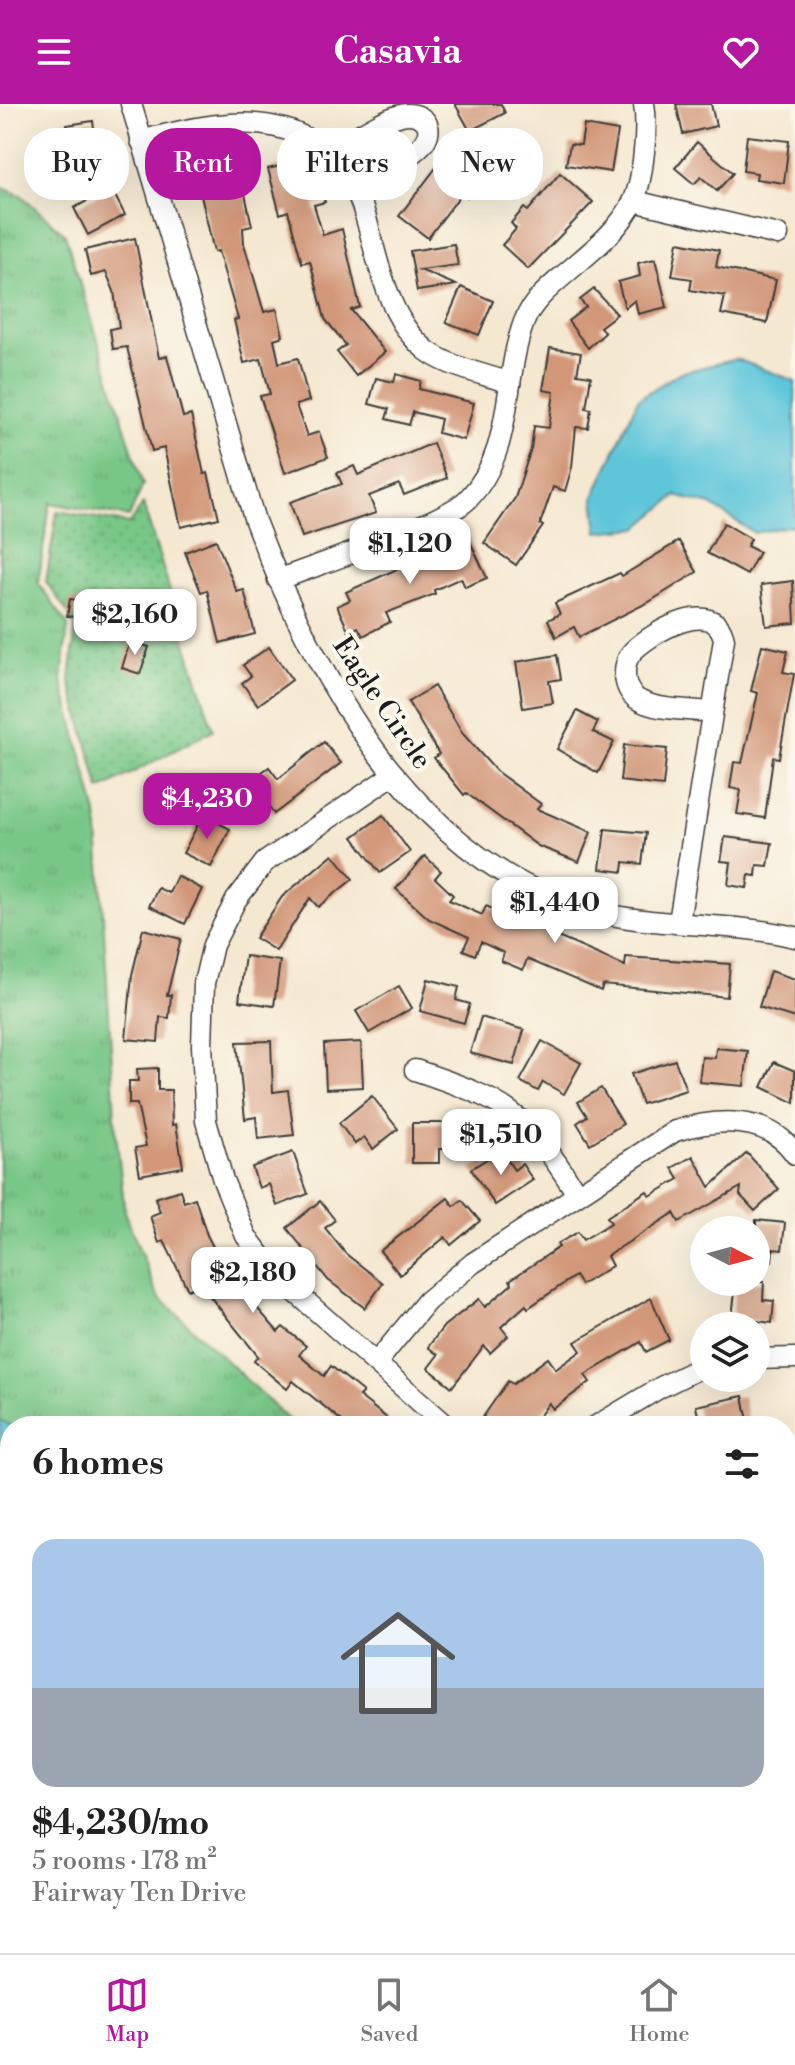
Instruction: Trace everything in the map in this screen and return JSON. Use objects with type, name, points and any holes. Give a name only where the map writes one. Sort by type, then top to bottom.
[{"type":"street","name":"Eagle Circle","points":[[131,104],[255,521],[278,580],[303,635],[394,774],[455,840],[515,880],[586,909],[795,937]]},
{"type":"street","points":[[278,580],[439,516],[465,502],[492,466],[500,445],[525,319],[538,300],[613,229],[634,201],[645,140],[644,104]]},
{"type":"street","points":[[374,128],[398,115],[412,113],[422,117],[428,128],[427,139],[417,149]]},
{"type":"street","points":[[141,141],[213,122],[260,119],[304,128]]},
{"type":"street","points":[[359,200],[396,316],[409,333],[427,351],[510,383]]},
{"type":"street","points":[[634,201],[778,235]]},
{"type":"street","points":[[679,922],[724,639],[721,627],[712,618],[698,617],[678,623],[632,651],[626,669],[626,685],[635,698],[649,705],[710,712]]},
{"type":"street","points":[[394,774],[265,862],[236,900],[213,945],[204,983],[202,1046],[206,1121],[223,1180],[246,1236],[276,1275],[436,1416]]},
{"type":"street","points":[[415,1070],[478,1091],[516,1113],[545,1143],[577,1194]]},
{"type":"street","points":[[377,1362],[427,1301],[473,1263],[675,1131],[709,1121],[739,1121],[788,1143],[795,1154]]},
{"type":"street","points":[[770,1359],[795,1358]]},
{"type":"street","points":[[613,1416],[690,1373]]},
{"type":"green space","points":[[0,187],[21,195],[65,234],[143,485],[129,517],[50,503],[38,583],[68,625],[62,681],[97,814],[116,1133],[125,1213],[158,1296],[284,1416],[0,1416]]},
{"type":"green space","points":[[143,504],[213,730],[100,790],[70,681],[76,624],[46,582],[57,511],[130,524]]},
{"type":"water","points":[[736,359],[795,381],[795,525],[754,533],[711,505],[676,496],[638,528],[598,532],[594,497],[638,399],[679,373]]},
{"type":"building","points":[[455,104],[501,104],[505,113],[476,128],[468,128]]},
{"type":"building","points":[[676,104],[711,104],[716,126],[683,134]]},
{"type":"building","points":[[93,121],[94,128],[67,128],[67,125]]},
{"type":"building","points":[[584,125],[618,131],[611,172],[566,165],[570,144],[581,145]]},
{"type":"building","points":[[747,136],[789,141],[784,183],[756,179],[757,173],[743,171]]},
{"type":"building","points":[[697,142],[733,173],[717,191],[701,177],[694,184],[675,168]]},
{"type":"building","points":[[277,167],[277,200],[324,200],[314,205],[323,235],[342,229],[360,307],[351,310],[385,352],[356,376],[337,352],[346,345],[325,319],[310,261],[302,263],[288,211],[280,214],[268,169]]},
{"type":"building","points":[[433,172],[433,200],[457,200],[428,238],[399,216],[411,200],[417,200],[417,193]]},
{"type":"building","points":[[560,173],[593,202],[528,269],[502,245],[516,229],[511,223],[524,208],[528,211],[537,200],[543,200],[543,193]]},
{"type":"building","points":[[89,200],[117,200],[125,215],[88,235],[74,208]]},
{"type":"building","points":[[202,200],[246,200],[252,226],[243,228],[244,244],[264,312],[277,309],[283,336],[274,339],[279,363],[298,358],[309,401],[296,405],[307,436],[319,432],[328,457],[285,473],[260,396],[270,394],[261,359],[244,363],[234,320],[238,319],[218,251],[214,252]]},
{"type":"building","points":[[135,238],[159,358],[167,356],[183,417],[191,415],[204,474],[208,473],[219,518],[181,527],[164,448],[152,451],[127,347],[113,349],[110,329],[119,327],[114,291],[106,272],[91,276],[85,250]]},
{"type":"building","points":[[678,242],[719,250],[716,267],[776,280],[767,323],[721,314],[725,296],[690,290],[692,279],[672,276]]},
{"type":"building","points":[[454,244],[458,265],[420,270],[456,285],[417,291],[410,251]]},
{"type":"building","points":[[655,259],[667,307],[638,314],[635,300],[625,308],[618,282],[640,276],[638,263]]},
{"type":"building","points":[[461,287],[493,301],[479,335],[446,322]]},
{"type":"building","points":[[594,289],[617,314],[600,327],[605,333],[588,348],[568,321],[586,307],[580,300]]},
{"type":"building","points":[[550,348],[581,353],[577,374],[591,376],[586,408],[591,409],[588,428],[576,427],[572,467],[565,491],[553,487],[540,524],[543,526],[516,565],[484,543],[515,498],[531,449],[534,426],[549,428],[554,392],[543,390]]},
{"type":"building","points":[[396,374],[421,381],[419,389],[474,403],[464,440],[438,433],[441,419],[413,412],[409,425],[386,419],[389,409],[369,404],[376,378],[394,382]]},
{"type":"building","points":[[433,443],[447,478],[404,495],[399,484],[369,496],[376,513],[302,537],[290,502],[342,484],[337,473],[354,466],[358,475]]},
{"type":"building","points":[[724,523],[751,539],[747,546],[759,552],[747,575],[707,553]]},
{"type":"building","points":[[468,537],[487,578],[465,587],[461,578],[434,590],[435,594],[386,613],[390,622],[363,636],[358,627],[349,632],[337,606],[350,600],[346,592]]},
{"type":"building","points":[[216,540],[237,592],[244,590],[255,634],[220,643],[207,590],[201,592],[185,552]]},
{"type":"building","points":[[679,541],[697,572],[649,602],[579,637],[574,627],[556,637],[548,620],[560,614],[555,603],[620,573],[622,576]]},
{"type":"building","points":[[793,581],[795,623],[766,626],[761,585]]},
{"type":"building","points":[[70,599],[100,603],[98,620],[67,616]]},
{"type":"building","points":[[130,641],[149,647],[140,674],[122,668]]},
{"type":"building","points":[[762,645],[788,651],[783,672],[794,674],[779,758],[773,757],[765,818],[737,814],[741,790],[730,788],[734,762],[742,763],[758,693],[751,691]]},
{"type":"building","points":[[269,647],[292,680],[258,705],[242,683],[251,676],[243,665]]},
{"type":"building","points":[[557,655],[561,679],[549,681],[553,703],[523,708],[516,662]]},
{"type":"building","points":[[434,686],[463,734],[496,771],[541,804],[537,809],[591,832],[579,862],[538,846],[466,793],[464,795],[434,758],[439,754],[408,702]]},
{"type":"building","points":[[577,711],[598,722],[593,732],[614,742],[598,773],[557,749]]},
{"type":"building","points":[[324,742],[341,763],[274,814],[268,805],[250,819],[232,794],[269,767],[278,779]]},
{"type":"building","points":[[624,745],[667,749],[663,786],[620,781]]},
{"type":"building","points":[[203,815],[230,829],[211,867],[183,853]]},
{"type":"building","points":[[383,815],[410,852],[380,873],[353,837]]},
{"type":"building","points":[[605,829],[646,833],[642,864],[624,862],[623,872],[600,869]]},
{"type":"building","points":[[725,837],[772,843],[768,866],[757,865],[756,876],[749,875],[747,888],[728,885],[731,862],[721,861]]},
{"type":"building","points":[[333,854],[353,879],[318,907],[310,898],[276,951],[255,938],[282,897]]},
{"type":"building","points":[[425,856],[441,871],[435,878],[453,895],[449,900],[482,915],[486,906],[625,966],[626,957],[730,964],[727,997],[603,985],[601,991],[527,959],[523,970],[501,961],[504,953],[481,942],[475,955],[463,950],[469,937],[429,919],[396,889]]},
{"type":"building","points":[[177,876],[202,889],[185,924],[149,906],[158,888],[169,893]]},
{"type":"building","points":[[143,929],[181,939],[167,995],[171,995],[169,1018],[160,1017],[158,1042],[126,1039],[132,975]]},
{"type":"building","points":[[245,956],[280,961],[274,1006],[239,1001]]},
{"type":"building","points":[[770,971],[795,979],[795,1018],[759,1007]]},
{"type":"building","points":[[428,979],[459,987],[456,1000],[470,1004],[464,1023],[420,1011]]},
{"type":"building","points":[[399,986],[412,1008],[369,1033],[356,1011]]},
{"type":"building","points":[[481,1017],[524,1030],[514,1065],[470,1053]]},
{"type":"building","points":[[271,1041],[273,1092],[288,1090],[294,1135],[258,1139],[256,1117],[245,1119],[237,1042]]},
{"type":"building","points":[[542,1041],[581,1063],[564,1094],[543,1082],[538,1091],[520,1081]]},
{"type":"building","points":[[361,1042],[363,1087],[326,1089],[324,1044]]},
{"type":"building","points":[[716,1048],[748,1051],[744,1086],[699,1082],[702,1057],[715,1058]]},
{"type":"building","points":[[675,1060],[686,1090],[642,1104],[631,1074]]},
{"type":"building","points":[[774,1062],[795,1071],[795,1103],[762,1087]]},
{"type":"building","points":[[158,1068],[158,1090],[171,1090],[172,1125],[176,1124],[183,1167],[140,1175],[135,1148],[146,1146],[137,1104],[129,1104],[129,1081],[138,1081],[137,1069]]},
{"type":"building","points":[[601,1088],[623,1124],[590,1144],[577,1123],[587,1116],[578,1102]]},
{"type":"building","points":[[372,1096],[398,1129],[373,1149],[364,1137],[355,1144],[339,1123]]},
{"type":"building","points":[[412,1123],[464,1123],[464,1149],[439,1149],[439,1163],[412,1163]]},
{"type":"building","points":[[501,1150],[514,1170],[522,1164],[533,1180],[495,1205],[471,1169]]},
{"type":"building","points":[[293,1152],[308,1194],[277,1206],[269,1184],[259,1188],[252,1167]]},
{"type":"building","points":[[747,1153],[779,1189],[755,1211],[740,1195],[741,1187],[679,1222],[674,1213],[607,1256],[612,1266],[581,1285],[575,1276],[528,1308],[526,1305],[501,1327],[508,1336],[490,1353],[484,1346],[452,1387],[428,1368],[438,1355],[428,1347],[444,1326],[479,1299],[485,1307],[512,1284],[510,1280],[559,1247],[557,1244],[578,1232],[583,1240],[611,1223],[607,1217],[647,1191],[650,1196],[679,1179],[672,1168],[693,1156],[710,1187]]},
{"type":"building","points":[[180,1190],[184,1202],[195,1198],[207,1235],[235,1290],[239,1287],[278,1332],[283,1327],[306,1346],[299,1355],[324,1376],[331,1366],[363,1392],[359,1396],[384,1416],[336,1416],[293,1381],[287,1389],[254,1361],[258,1356],[200,1284],[188,1290],[164,1241],[159,1243],[150,1216],[160,1212],[155,1198]]},
{"type":"building","points":[[448,1198],[454,1206],[462,1200],[480,1221],[451,1245],[445,1237],[400,1275],[380,1251]]},
{"type":"building","points":[[320,1201],[335,1220],[325,1228],[346,1254],[383,1283],[365,1308],[328,1280],[287,1228]]},
{"type":"building","points":[[770,1221],[785,1223],[782,1250],[773,1249],[772,1261]]},
{"type":"building","points":[[734,1296],[763,1296],[763,1300],[774,1301],[772,1323],[770,1312],[733,1312]]},
{"type":"building","points":[[651,1298],[669,1340],[646,1352],[641,1342],[585,1375],[590,1382],[553,1409],[549,1403],[539,1416],[484,1416],[508,1381],[513,1384],[548,1358],[556,1369],[581,1351],[575,1342]]},
{"type":"building","points":[[743,1396],[747,1416],[698,1416],[696,1406]]}]
